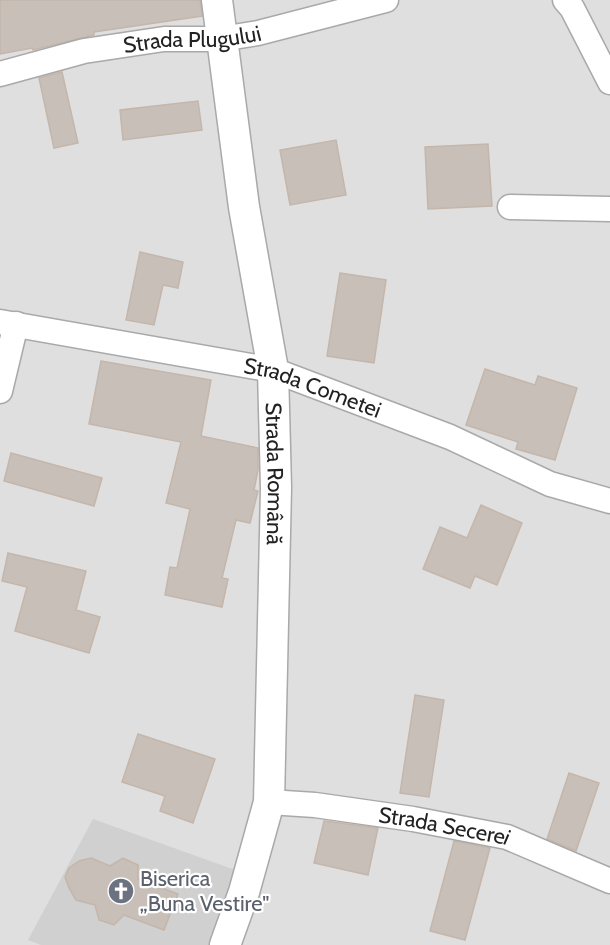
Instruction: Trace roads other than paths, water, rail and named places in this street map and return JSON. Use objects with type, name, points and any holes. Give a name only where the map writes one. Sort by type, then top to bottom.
[{"type":"street","name":"Strada Română","points":[[217,0],[244,207],[273,370],[276,488],[269,802],[244,892],[225,945]]},
{"type":"street","name":"Strada Plugului","points":[[0,74],[84,51],[164,39],[221,39],[258,33],[386,0]]},
{"type":"street","points":[[565,0],[572,8],[610,82]]},
{"type":"street","points":[[510,207],[610,209]]},
{"type":"street","points":[[0,391],[8,323]]},
{"type":"street","name":"Strada Cometei","points":[[8,323],[273,370],[450,437],[550,484],[610,501]]},
{"type":"street","name":"Strada Secerei","points":[[269,802],[315,805],[413,819],[507,837],[610,881]]},
{"type":"place","name":"Biserica „Buna Vestire\"","points":[[121,891]]}]
